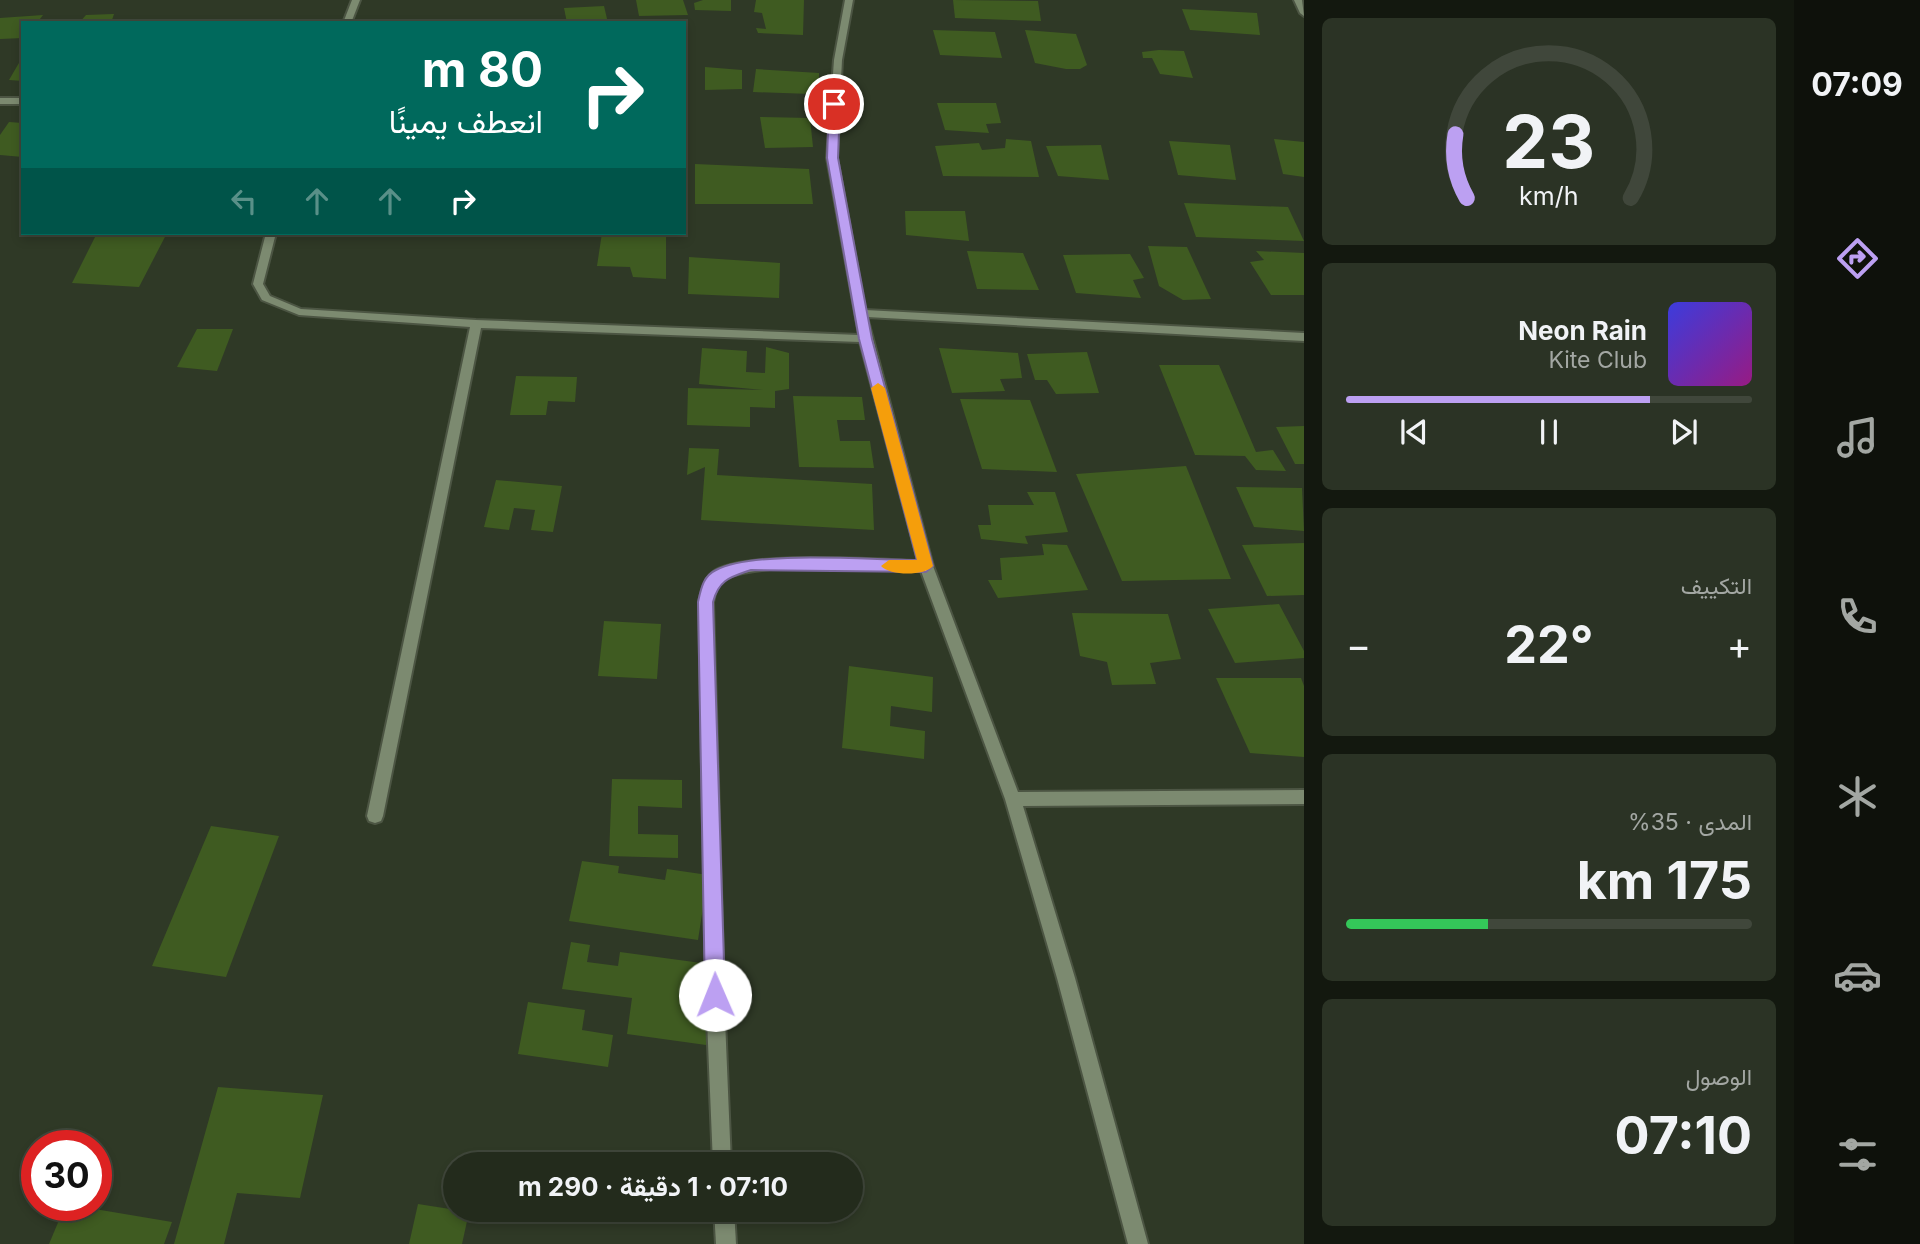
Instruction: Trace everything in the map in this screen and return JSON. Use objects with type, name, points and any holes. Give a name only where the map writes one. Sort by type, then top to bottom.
[{"type":"street","points":[[348,21],[356,0]]},
{"type":"street","points":[[849,0],[838,61],[832,158],[865,339],[926,566],[1013,799],[1066,978],[1138,1244]]},
{"type":"street","points":[[1298,0],[1304,13]]},
{"type":"street","points":[[0,101],[21,101]]},
{"type":"street","points":[[270,235],[258,284],[266,298],[282,307],[320,314],[477,324],[865,339]]},
{"type":"street","points":[[861,313],[1304,337]]},
{"type":"street","points":[[375,816],[477,324]]},
{"type":"street","points":[[722,1152],[706,642],[706,602],[709,585],[720,574],[751,565],[926,566]]},
{"type":"street","points":[[1013,799],[1304,797]]},
{"type":"street","points":[[725,1222],[726,1244]]},
{"type":"building","points":[[636,0],[683,0],[688,15],[639,16]]},
{"type":"building","points":[[703,0],[731,0],[731,11],[695,10],[694,3]]},
{"type":"building","points":[[756,0],[804,0],[803,35],[758,33],[756,28],[766,29],[762,13],[754,12]]},
{"type":"building","points":[[953,0],[1038,1],[1041,21],[955,18]]},
{"type":"building","points":[[604,6],[608,21],[567,21],[564,8]]},
{"type":"building","points":[[1182,9],[1257,13],[1260,35],[1190,30]]},
{"type":"building","points":[[114,14],[112,21],[81,21],[86,15]]},
{"type":"building","points":[[43,15],[38,21],[21,21],[21,38],[0,39],[0,18]]},
{"type":"building","points":[[933,30],[995,32],[1002,58],[940,55]]},
{"type":"building","points":[[1025,30],[1076,34],[1087,65],[1080,69],[1066,69],[1035,63]]},
{"type":"building","points":[[1184,51],[1193,78],[1160,74],[1152,58],[1143,58],[1142,52]]},
{"type":"building","points":[[21,59],[21,81],[9,80]]},
{"type":"building","points":[[705,67],[742,70],[742,89],[705,90]]},
{"type":"building","points":[[756,69],[819,73],[819,80],[813,83],[811,94],[753,92]]},
{"type":"building","points":[[937,103],[996,103],[1001,123],[986,124],[989,133],[945,130]]},
{"type":"building","points":[[760,117],[810,118],[813,147],[765,148]]},
{"type":"building","points":[[9,122],[21,123],[21,157],[0,155],[0,135]]},
{"type":"building","points":[[1006,139],[1031,141],[1039,177],[943,176],[935,146],[979,143],[982,150],[1005,148]]},
{"type":"building","points":[[1274,139],[1304,142],[1304,177],[1283,174]]},
{"type":"building","points":[[1169,141],[1230,145],[1236,180],[1178,175]]},
{"type":"building","points":[[1101,145],[1109,180],[1058,176],[1046,146]]},
{"type":"building","points":[[695,164],[809,169],[813,204],[695,204]]},
{"type":"building","points":[[1184,203],[1288,207],[1304,241],[1196,237]]},
{"type":"building","points":[[905,211],[965,211],[969,241],[906,235]]},
{"type":"building","points":[[96,235],[166,235],[139,287],[72,283]]},
{"type":"building","points":[[602,235],[666,235],[666,279],[633,277],[630,267],[597,266]]},
{"type":"building","points":[[1148,246],[1187,247],[1211,299],[1183,300],[1159,286]]},
{"type":"building","points":[[967,251],[1023,253],[1039,290],[977,289]]},
{"type":"building","points":[[1256,251],[1304,253],[1304,295],[1271,295],[1250,262],[1264,260]]},
{"type":"building","points":[[1130,254],[1144,278],[1133,280],[1141,298],[1076,293],[1063,255]]},
{"type":"building","points":[[689,257],[780,263],[779,298],[688,294]]},
{"type":"building","points":[[197,329],[233,329],[217,371],[177,367]]},
{"type":"building","points":[[766,347],[789,353],[789,389],[775,391],[775,408],[750,407],[750,427],[687,425],[688,388],[763,390],[699,384],[702,348],[747,351],[746,372],[765,373]]},
{"type":"building","points":[[939,348],[1018,353],[1022,378],[1000,379],[1005,391],[952,393]]},
{"type":"building","points":[[1087,352],[1099,393],[1056,394],[1047,380],[1035,380],[1027,354]]},
{"type":"building","points":[[1159,365],[1219,365],[1256,452],[1273,450],[1286,471],[1256,470],[1245,456],[1195,455]]},
{"type":"building","points":[[516,376],[577,377],[575,402],[548,401],[546,415],[510,415]]},
{"type":"building","points":[[793,396],[862,397],[865,420],[837,420],[840,441],[870,441],[874,468],[799,467]]},
{"type":"building","points":[[960,399],[1030,400],[1057,472],[982,469]]},
{"type":"building","points":[[1304,426],[1304,464],[1295,464],[1276,427]]},
{"type":"building","points":[[689,448],[719,449],[717,475],[872,484],[874,530],[701,520],[705,467],[687,475]]},
{"type":"building","points":[[1186,466],[1231,579],[1122,581],[1076,474]]},
{"type":"building","points":[[496,480],[562,486],[553,532],[531,530],[535,510],[514,508],[509,530],[484,527]]},
{"type":"building","points":[[1236,487],[1302,488],[1304,531],[1254,527]]},
{"type":"building","points":[[1027,492],[1055,492],[1068,532],[1025,536],[1028,544],[981,539],[978,525],[991,525],[988,505],[1034,505]]},
{"type":"building","points":[[1304,543],[1304,595],[1267,596],[1242,545]]},
{"type":"building","points":[[1042,544],[1067,545],[1088,590],[998,598],[988,580],[1002,580],[1000,558],[1044,555]]},
{"type":"building","points":[[1279,604],[1304,651],[1304,658],[1235,663],[1208,609]]},
{"type":"building","points":[[1072,613],[1168,614],[1181,659],[1150,663],[1156,684],[1112,685],[1107,662],[1080,656]]},
{"type":"building","points":[[604,621],[661,624],[657,679],[598,676]]},
{"type":"building","points":[[849,666],[933,677],[932,712],[891,706],[890,726],[925,731],[924,759],[842,748]]},
{"type":"building","points":[[1216,678],[1301,678],[1304,686],[1304,757],[1250,753]]},
{"type":"building","points":[[612,779],[682,780],[682,808],[638,806],[638,834],[678,835],[678,858],[609,856]]},
{"type":"building","points":[[211,826],[279,836],[226,977],[152,966]]},
{"type":"building","points":[[582,861],[619,866],[618,873],[665,880],[667,869],[708,875],[698,940],[569,921]]},
{"type":"building","points":[[571,942],[590,945],[587,962],[618,966],[620,952],[716,965],[706,1045],[627,1034],[632,998],[562,989]]},
{"type":"building","points":[[528,1002],[585,1010],[582,1030],[613,1035],[608,1067],[518,1054]]},
{"type":"building","points":[[218,1087],[323,1095],[300,1198],[237,1193],[224,1244],[174,1244]]},
{"type":"building","points":[[418,1204],[443,1208],[443,1222],[467,1222],[462,1244],[409,1244]]},
{"type":"building","points":[[112,1212],[172,1222],[164,1244],[49,1244],[59,1221],[112,1221]]},
{"type":"slow traffic","points":[[878,388],[926,566],[889,566]]},
{"type":"route","points":[[715,995],[706,602],[709,585],[720,574],[735,567],[751,565],[926,566],[865,339],[832,158],[834,104]]}]
